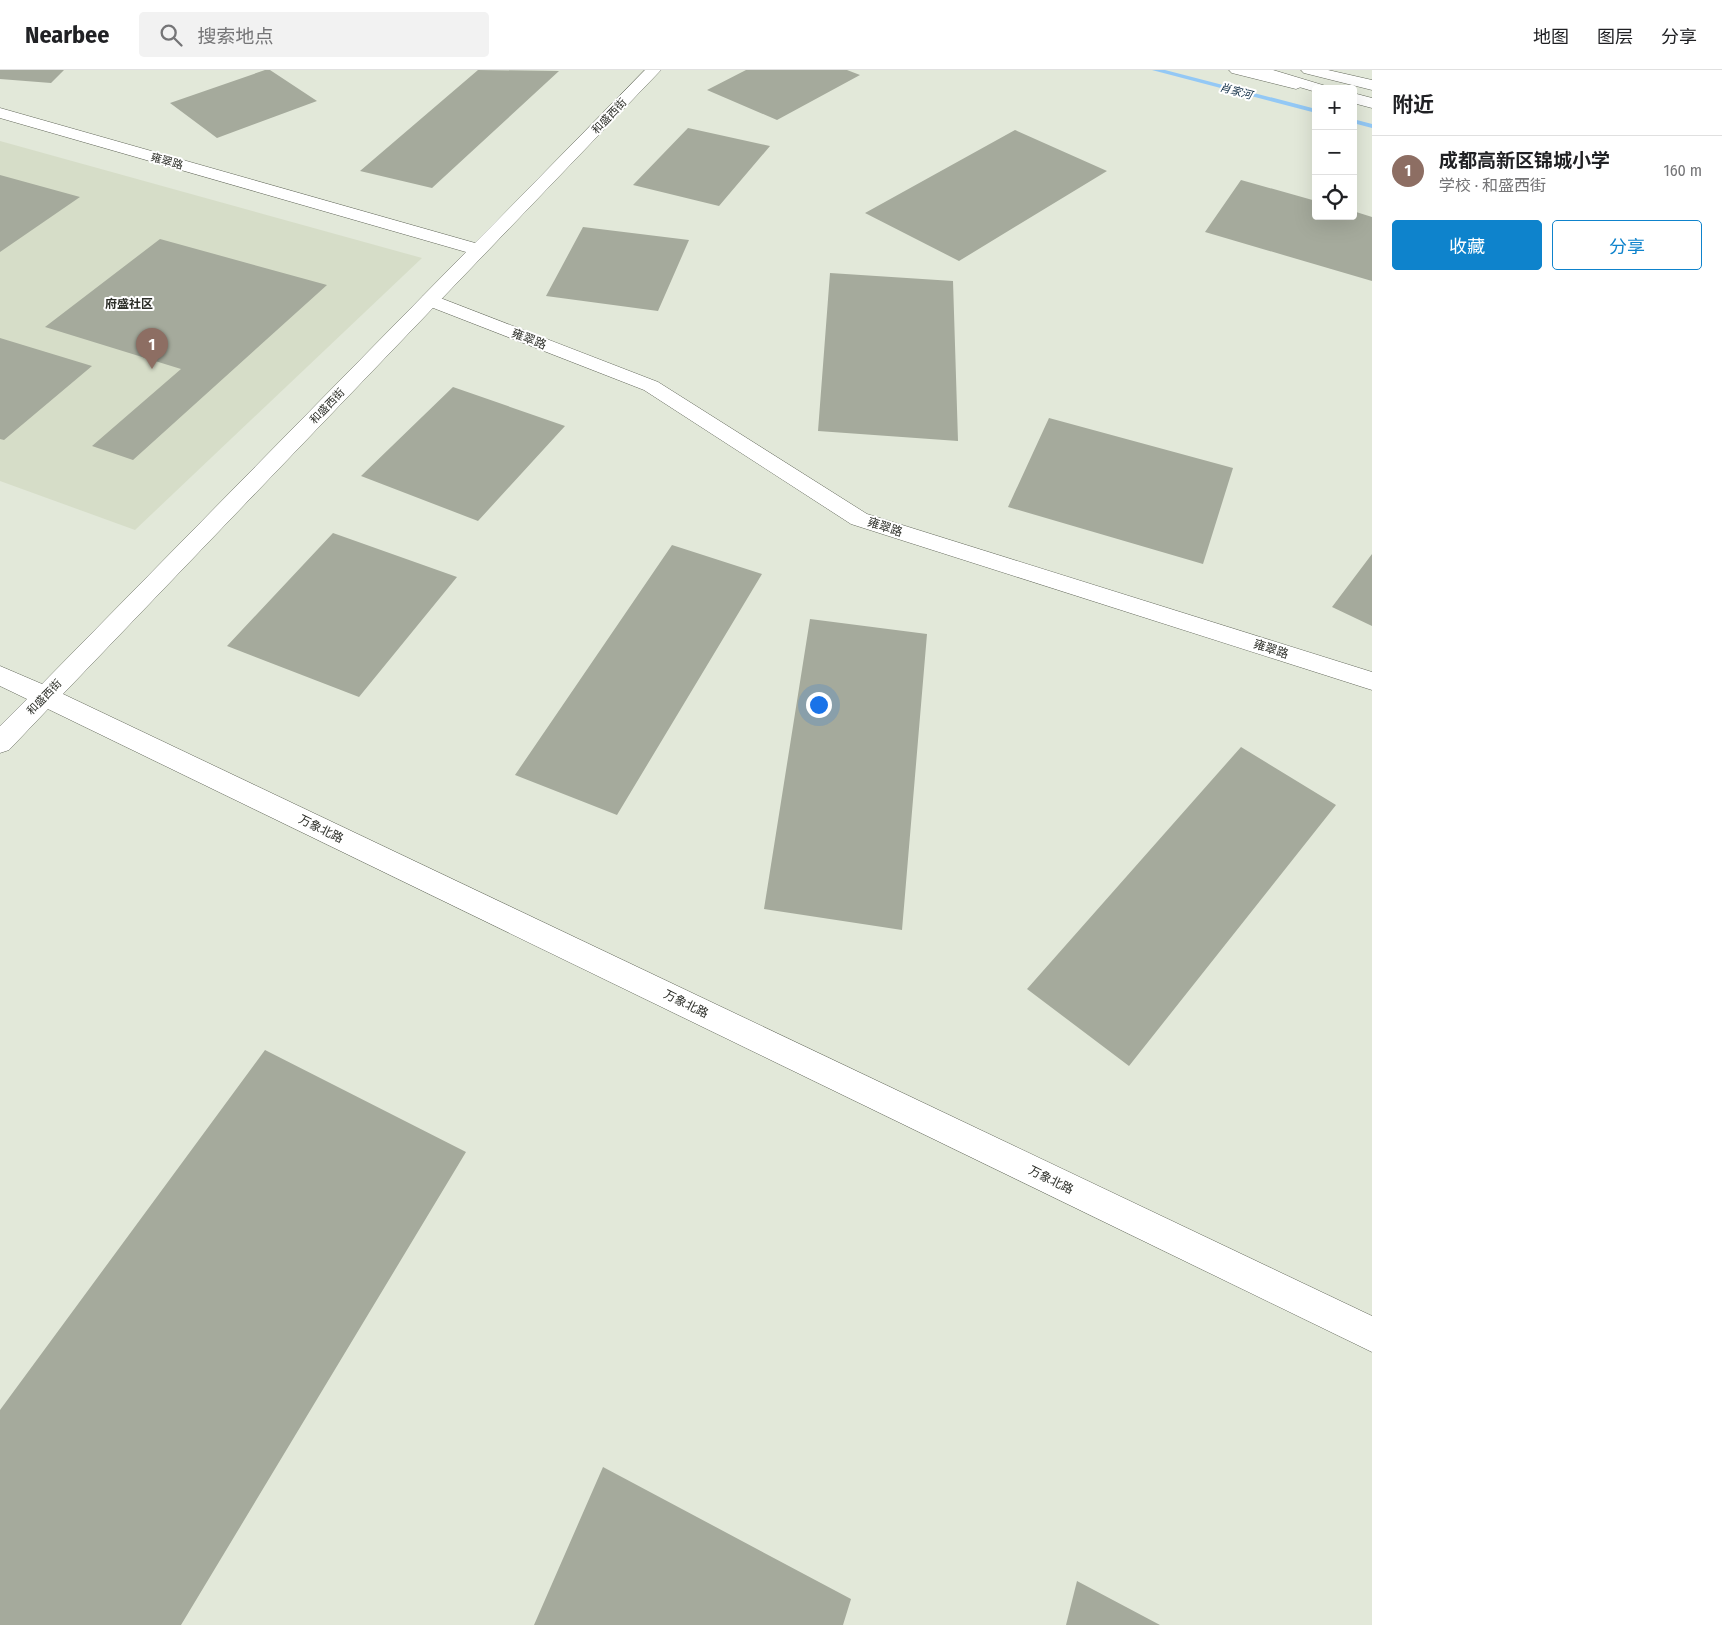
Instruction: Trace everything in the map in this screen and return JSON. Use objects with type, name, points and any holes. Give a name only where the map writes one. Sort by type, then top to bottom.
[{"type":"main road","name":"和盛西街","points":[[0,743],[654,70]]},
{"type":"main road","points":[[1237,70],[1312,87]]},
{"type":"main road","points":[[1257,70],[1312,87]]},
{"type":"main road","points":[[1309,70],[1372,85]]},
{"type":"main road","points":[[1357,99],[1372,103]]},
{"type":"main road","name":"雍翠路","points":[[0,113],[479,250]]},
{"type":"main road","name":"雍翠路","points":[[430,300],[651,386],[859,519],[1372,681]]},
{"type":"main road","name":"万象北路","points":[[0,675],[1372,1334]]},
{"type":"shaded area","points":[[0,141],[422,258],[135,530],[0,481]]},
{"type":"building","points":[[0,70],[64,70],[51,83],[0,79]]},
{"type":"building","points":[[265,70],[270,70],[317,101],[217,138],[170,103]]},
{"type":"building","points":[[478,70],[559,71],[432,188],[360,171]]},
{"type":"building","points":[[746,70],[847,70],[860,75],[777,120],[707,90]]},
{"type":"building","points":[[688,128],[770,146],[719,206],[633,185]]},
{"type":"building","points":[[1015,130],[1107,171],[959,261],[865,213]]},
{"type":"building","points":[[0,175],[80,197],[0,252]]},
{"type":"building","points":[[1241,180],[1312,200],[1312,220],[1357,220],[1357,212],[1372,217],[1372,281],[1205,232]]},
{"type":"building","points":[[583,227],[689,240],[658,311],[546,296]]},
{"type":"building","points":[[160,239],[327,285],[133,460],[92,446],[181,369],[45,327]]},
{"type":"building","points":[[830,273],[953,281],[958,441],[818,431]]},
{"type":"building","points":[[0,338],[92,366],[4,440],[0,439]]},
{"type":"building","points":[[453,387],[565,426],[478,521],[361,476]]},
{"type":"building","points":[[1049,418],[1233,468],[1203,564],[1008,507]]},
{"type":"building","points":[[333,533],[457,577],[359,697],[227,646]]},
{"type":"building","points":[[672,545],[762,574],[617,815],[515,775]]},
{"type":"building","points":[[1372,554],[1372,626],[1332,607]]},
{"type":"building","points":[[810,619],[927,634],[902,930],[764,909]]},
{"type":"building","points":[[1241,747],[1336,805],[1129,1066],[1027,989]]},
{"type":"building","points":[[265,1050],[466,1152],[181,1625],[0,1625],[0,1410]]},
{"type":"building","points":[[603,1467],[851,1599],[843,1625],[534,1625]]},
{"type":"building","points":[[1077,1581],[1160,1625],[1066,1625]]},
{"type":"waterway","name":"肖家河","points":[[1156,70],[1312,110]]},
{"type":"waterway","name":"肖家河","points":[[1357,122],[1372,126]]},
{"type":"place","name":"成都高新区锦城小学","points":[[152,369]]},
{"type":"district","name":"府盛社区","points":[[129,304]]}]
